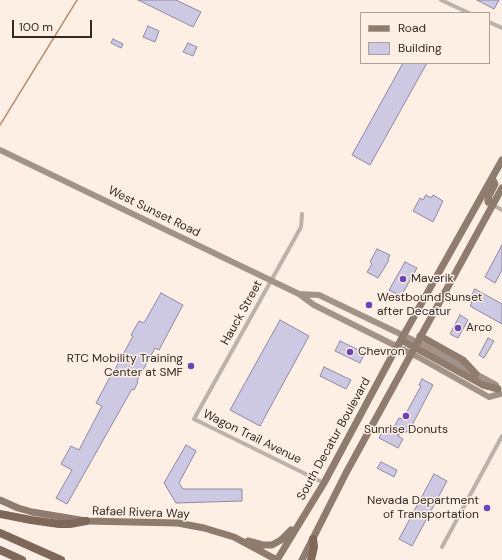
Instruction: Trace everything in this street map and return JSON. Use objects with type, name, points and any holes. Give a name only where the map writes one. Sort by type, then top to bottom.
[{"type":"highway","points":[[0,514],[59,524],[70,524],[86,521]]},
{"type":"highway","points":[[0,533],[61,560]]},
{"type":"highway","points":[[311,560],[314,546],[313,539]]},
{"type":"highway","points":[[0,550],[22,560]]},
{"type":"main road","name":"West Sunset Road","points":[[0,150],[272,280],[299,294],[314,305],[397,347],[416,345]]},
{"type":"main road","name":"South Decatur Boulevard","points":[[277,560],[324,483],[397,347],[502,160]]},
{"type":"main road","points":[[492,178],[495,184],[489,196],[488,202],[493,205]]},
{"type":"main road","points":[[302,560],[346,473],[502,188]]},
{"type":"main road","name":"West Sunset Road","points":[[299,294],[319,295],[402,338]]},
{"type":"main road","points":[[402,338],[483,385],[500,393]]},
{"type":"main road","points":[[416,345],[463,360],[476,374],[496,385],[500,393]]},
{"type":"main road","name":"Rafael Rivera Way","points":[[0,500],[32,512],[86,521],[178,523],[204,528],[234,537],[277,560]]},
{"type":"main road","points":[[234,537],[263,545],[272,545],[281,540],[300,522]]},
{"type":"street","points":[[441,0],[467,12]]},
{"type":"street","points":[[490,22],[502,28]]},
{"type":"street","points":[[493,205],[502,210]]},
{"type":"street","name":"Hauck Street","points":[[194,419],[301,227],[302,214]]},
{"type":"street","name":"Wagon Trail Avenue","points":[[194,419],[324,483]]},
{"type":"street","points":[[442,547],[502,436]]},
{"type":"building","points":[[138,0],[176,0],[201,12],[193,27]]},
{"type":"building","points":[[477,0],[499,0],[494,9]]},
{"type":"building","points":[[148,26],[159,31],[155,42],[143,37]]},
{"type":"building","points":[[113,39],[123,44],[121,48],[111,43]]},
{"type":"building","points":[[188,43],[197,47],[193,56],[183,52]]},
{"type":"building","points":[[402,64],[426,64],[370,165],[352,155]]},
{"type":"building","points":[[426,195],[431,198],[433,195],[443,201],[433,222],[413,211],[420,198],[423,200]]},
{"type":"building","points":[[502,245],[502,270],[495,283],[485,277]]},
{"type":"building","points":[[377,249],[390,255],[389,260],[378,278],[367,272],[372,264],[370,262]]},
{"type":"building","name":"Maverik","points":[[405,262],[417,268],[401,296],[389,290]]},
{"type":"building","points":[[475,289],[502,304],[502,324],[470,306],[472,302],[469,300]]},
{"type":"building","points":[[161,293],[183,305],[159,350],[155,348],[137,381],[138,382],[134,390],[132,389],[67,504],[56,498],[72,470],[61,464],[71,446],[79,450],[102,406],[96,403],[110,377],[108,376],[112,370],[114,371],[133,336],[131,335],[139,321],[144,323]]},
{"type":"building","points":[[460,315],[468,320],[458,338],[450,334]]},
{"type":"building","points":[[280,320],[309,336],[260,426],[230,410]]},
{"type":"building","points":[[488,338],[494,341],[484,358],[479,355]]},
{"type":"building","name":"Chevron","points":[[340,341],[365,353],[360,363],[335,351]]},
{"type":"building","points":[[324,367],[351,380],[346,389],[320,376]]},
{"type":"building","points":[[422,379],[433,385],[409,431],[397,435],[403,439],[398,448],[379,438],[384,428],[391,432],[399,418],[402,419],[404,417],[421,386],[419,385]]},
{"type":"building","points":[[186,445],[196,451],[179,483],[183,489],[242,489],[242,501],[176,503],[164,483]]},
{"type":"building","points":[[381,462],[397,470],[394,477],[377,468]]},
{"type":"building","points":[[434,474],[447,481],[412,546],[399,539]]},
{"type":"waterway","points":[[0,125],[77,0]]},
{"type":"place","name":"Maverik","points":[[403,279]]},
{"type":"place","name":"Westbound Sunset after Decatur","points":[[369,305]]},
{"type":"place","name":"Arco","points":[[458,328]]},
{"type":"place","name":"Chevron","points":[[350,352]]},
{"type":"place","name":"RTC Mobility Training Center at SMF","points":[[191,366]]},
{"type":"place","name":"Sunrise Donuts","points":[[406,416]]},
{"type":"place","name":"Nevada Department of Transportation","points":[[487,508]]}]
